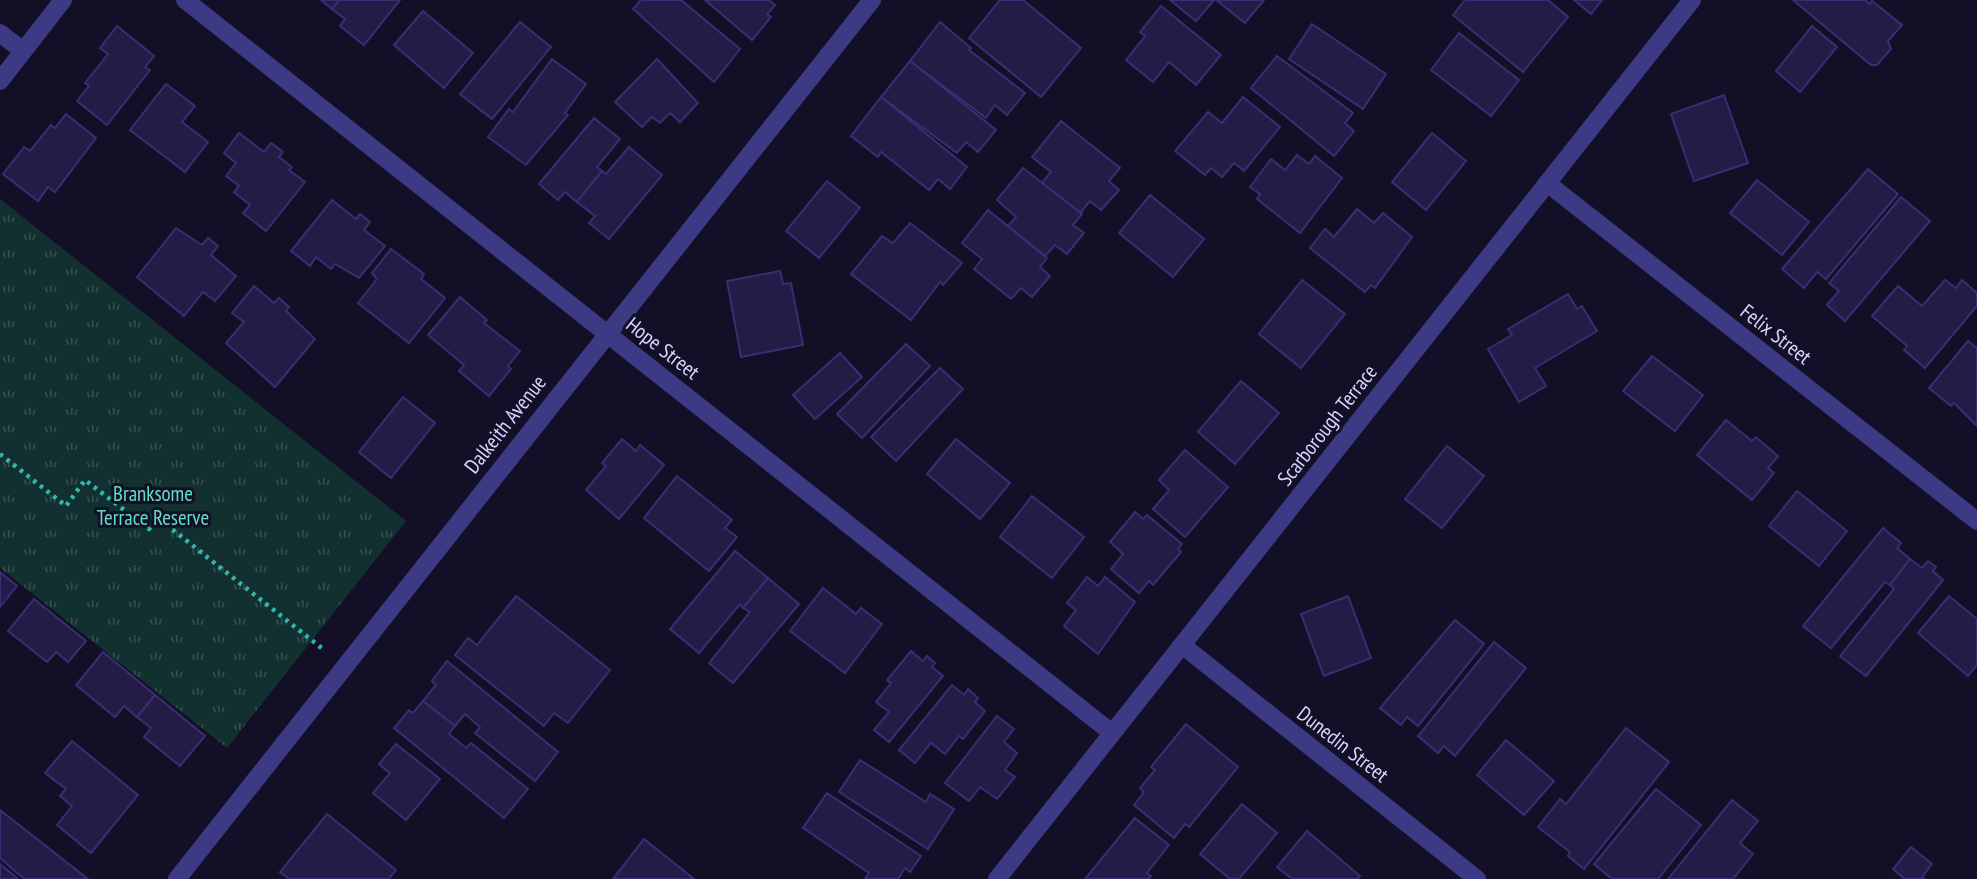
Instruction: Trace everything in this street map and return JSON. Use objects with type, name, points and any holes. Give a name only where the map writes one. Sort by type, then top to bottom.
[{"type":"street","points":[[0,80],[63,0]]},
{"type":"street","name":"Hope Street","points":[[185,0],[1112,733]]},
{"type":"street","name":"Dalkeith Avenue","points":[[177,879],[606,332],[872,0]]},
{"type":"street","name":"Scarborough Terrace","points":[[997,879],[1692,0]]},
{"type":"street","points":[[0,33],[23,51]]},
{"type":"street","name":"Felix Street","points":[[1547,183],[1977,521]]},
{"type":"street","name":"Dunedin Street","points":[[1182,645],[1477,879]]},
{"type":"path","points":[[0,454],[66,506],[85,480],[149,529],[158,518],[344,666]]},
{"type":"green space","name":"Branksome Terrace Reserve","points":[[0,199],[406,521],[227,748],[0,568]]},
{"type":"building","points":[[321,0],[339,0],[332,9]]},
{"type":"building","points":[[339,0],[400,0],[364,45],[340,26],[345,19],[332,9]]},
{"type":"building","points":[[641,0],[681,0],[740,49],[714,82],[633,9]]},
{"type":"building","points":[[705,0],[769,0],[775,5],[767,14],[771,17],[752,40]]},
{"type":"building","points":[[1000,0],[1023,0],[1081,48],[1041,97],[969,38]]},
{"type":"building","points":[[1170,0],[1214,0],[1196,21]]},
{"type":"building","points":[[1216,0],[1264,0],[1245,23]]},
{"type":"building","points":[[1465,0],[1548,0],[1568,17],[1523,72],[1453,15]]},
{"type":"building","points":[[1574,0],[1602,0],[1591,14]]},
{"type":"building","points":[[1793,0],[1865,0],[1870,4],[1872,1],[1902,25],[1888,41],[1891,49],[1877,65],[1871,65]]},
{"type":"building","points":[[1161,6],[1221,55],[1196,85],[1169,62],[1153,82],[1126,60],[1145,36],[1140,32]]},
{"type":"building","points":[[423,11],[473,53],[444,88],[394,45]]},
{"type":"building","points":[[520,22],[551,47],[492,119],[460,94]]},
{"type":"building","points":[[940,22],[971,48],[969,50],[1025,93],[1007,115],[995,105],[986,118],[910,61]]},
{"type":"building","points":[[1312,24],[1386,74],[1363,109],[1289,59]]},
{"type":"building","points":[[117,26],[154,56],[145,67],[150,70],[107,125],[77,101],[89,86],[85,83],[108,54],[100,48]]},
{"type":"building","points":[[1812,26],[1837,47],[1800,92],[1776,71]]},
{"type":"building","points":[[1459,33],[1519,80],[1491,116],[1431,70]]},
{"type":"building","points":[[1277,56],[1353,113],[1345,123],[1354,131],[1334,156],[1251,88]]},
{"type":"building","points":[[552,59],[586,84],[565,113],[568,115],[526,165],[488,137],[509,109],[513,112]]},
{"type":"building","points":[[657,59],[698,103],[680,122],[670,113],[660,123],[652,117],[642,127],[615,102]]},
{"type":"building","points":[[910,61],[996,130],[978,152],[966,142],[957,153],[881,97]]},
{"type":"building","points":[[166,84],[195,106],[182,122],[208,142],[185,172],[130,130]]},
{"type":"building","points":[[1724,95],[1748,163],[1694,181],[1671,114]]},
{"type":"building","points":[[881,97],[967,167],[950,189],[938,179],[929,190],[881,152],[878,157],[851,136]]},
{"type":"building","points":[[1243,97],[1280,127],[1244,171],[1234,163],[1222,177],[1211,168],[1205,175],[1175,151],[1208,112],[1222,123]]},
{"type":"building","points":[[66,114],[96,138],[55,192],[48,187],[38,201],[3,174],[24,147],[30,151],[51,125],[55,128]]},
{"type":"building","points":[[594,118],[620,139],[597,167],[602,171],[577,202],[565,192],[558,200],[539,184]]},
{"type":"building","points":[[1061,121],[1120,168],[1109,181],[1119,190],[1101,210],[1090,201],[1080,213],[1042,183],[1051,172],[1032,157]]},
{"type":"building","points":[[239,133],[264,152],[271,143],[283,152],[279,157],[292,167],[289,170],[305,182],[266,231],[243,213],[250,205],[234,192],[239,186],[226,176],[236,163],[224,153]]},
{"type":"building","points":[[1432,133],[1466,161],[1426,210],[1392,182]]},
{"type":"building","points":[[629,147],[662,175],[609,239],[589,223],[595,216],[577,202],[602,171],[606,174]]},
{"type":"building","points":[[1297,155],[1309,164],[1315,156],[1342,178],[1300,233],[1257,199],[1260,194],[1250,187],[1271,159],[1285,170]]},
{"type":"building","points":[[1023,168],[1082,214],[1073,225],[1084,233],[1067,254],[1055,245],[1045,256],[1008,226],[1016,217],[997,200]]},
{"type":"building","points":[[1868,169],[1898,194],[1826,279],[1817,272],[1804,288],[1782,269]]},
{"type":"building","points":[[1757,180],[1809,222],[1782,255],[1730,213]]},
{"type":"building","points":[[827,181],[860,208],[819,258],[786,231]]},
{"type":"building","points":[[1150,195],[1204,239],[1173,277],[1119,233]]},
{"type":"building","points":[[1901,197],[1930,221],[1845,321],[1827,305],[1839,291],[1829,283]]},
{"type":"building","points":[[332,200],[356,219],[360,214],[370,222],[364,230],[385,246],[359,278],[335,264],[331,269],[316,257],[310,266],[291,251]]},
{"type":"building","points":[[1357,209],[1374,223],[1383,213],[1412,237],[1375,288],[1371,285],[1365,292],[1310,248],[1325,229],[1334,237]]},
{"type":"building","points":[[988,210],[1047,258],[1040,267],[1050,276],[1032,297],[1021,288],[1011,299],[974,269],[982,259],[962,243]]},
{"type":"building","points":[[910,223],[962,263],[943,285],[940,282],[911,320],[851,274],[882,236],[893,243]]},
{"type":"building","points":[[176,228],[202,245],[208,238],[218,246],[211,255],[236,276],[215,301],[203,292],[184,316],[137,277]]},
{"type":"building","points":[[391,249],[424,274],[421,279],[445,298],[409,343],[358,303],[377,279],[372,273]]},
{"type":"building","points":[[780,271],[783,284],[791,283],[803,345],[741,357],[727,281]]},
{"type":"building","points":[[1302,280],[1345,314],[1301,368],[1259,334]]},
{"type":"building","points":[[1945,280],[1956,288],[1962,280],[1977,293],[1977,306],[1925,368],[1904,350],[1907,346],[1872,316],[1898,286],[1922,306]]},
{"type":"building","points":[[254,286],[274,303],[279,298],[289,307],[286,311],[315,339],[275,387],[226,343],[244,322],[232,313]]},
{"type":"building","points":[[1568,294],[1577,309],[1582,306],[1597,331],[1535,368],[1546,386],[1519,402],[1488,349],[1512,335],[1508,329]]},
{"type":"building","points":[[460,297],[487,320],[484,323],[520,351],[508,366],[511,369],[489,396],[459,371],[464,365],[428,335]]},
{"type":"building","points":[[1968,341],[1977,348],[1977,426],[1954,403],[1951,406],[1929,388]]},
{"type":"building","points":[[906,344],[930,366],[862,438],[837,414]]},
{"type":"building","points":[[840,353],[862,377],[815,419],[793,395]]},
{"type":"building","points":[[1652,356],[1703,395],[1675,431],[1623,391]]},
{"type":"building","points":[[940,368],[963,389],[896,461],[871,437]]},
{"type":"building","points":[[1241,381],[1279,413],[1235,464],[1198,432]]},
{"type":"building","points":[[403,397],[435,423],[391,478],[359,452]]},
{"type":"building","points":[[1726,420],[1752,441],[1756,437],[1778,456],[1768,468],[1774,473],[1752,500],[1697,455]]},
{"type":"building","points":[[622,439],[636,451],[640,445],[664,465],[619,519],[586,490],[606,466],[602,463]]},
{"type":"building","points":[[956,439],[1010,483],[980,519],[927,474]]},
{"type":"building","points":[[1447,446],[1484,476],[1442,528],[1405,499]]},
{"type":"building","points":[[1185,450],[1228,487],[1185,537],[1153,509],[1169,490],[1159,480]]},
{"type":"building","points":[[677,476],[732,520],[725,528],[737,537],[709,571],[644,518]]},
{"type":"building","points":[[1797,491],[1847,531],[1819,566],[1769,526]]},
{"type":"building","points":[[1032,496],[1084,537],[1052,578],[1000,537]]},
{"type":"building","points":[[1135,512],[1143,519],[1147,515],[1182,544],[1178,549],[1181,552],[1153,585],[1149,581],[1139,593],[1111,569],[1123,554],[1110,542]]},
{"type":"building","points":[[1883,528],[1901,543],[1897,548],[1910,559],[1890,585],[1885,582],[1831,648],[1803,626]]},
{"type":"building","points":[[735,551],[768,578],[743,608],[740,604],[699,653],[670,629]]},
{"type":"building","points":[[1910,559],[1922,568],[1928,561],[1936,567],[1933,571],[1943,580],[1866,676],[1840,656],[1894,589],[1890,585]]},
{"type":"building","points":[[0,572],[17,586],[0,607]]},
{"type":"building","points":[[1087,577],[1098,586],[1105,577],[1135,602],[1098,654],[1064,626],[1076,610],[1067,603]]},
{"type":"building","points":[[768,578],[799,604],[733,683],[709,663],[750,612],[743,608]]},
{"type":"building","points":[[823,588],[856,614],[861,608],[882,624],[845,673],[790,631]]},
{"type":"building","points":[[516,596],[610,670],[568,723],[554,713],[544,726],[455,655],[468,638],[477,645]]},
{"type":"building","points":[[1348,596],[1371,658],[1324,676],[1301,614]]},
{"type":"building","points":[[1949,596],[1977,619],[1977,665],[1968,676],[1918,633]]},
{"type":"building","points":[[34,599],[86,641],[68,662],[56,652],[47,662],[8,631]]},
{"type":"building","points":[[1455,620],[1484,644],[1418,726],[1407,717],[1401,725],[1380,708]]},
{"type":"building","points":[[1494,642],[1526,668],[1455,756],[1444,746],[1438,753],[1418,736]]},
{"type":"building","points":[[911,651],[923,661],[927,656],[935,663],[932,667],[943,676],[889,742],[874,730],[889,712],[876,702],[891,683],[887,680]]},
{"type":"building","points":[[103,652],[155,695],[137,717],[124,706],[115,717],[76,685]]},
{"type":"building","points":[[447,661],[558,752],[535,781],[475,733],[480,727],[465,714],[455,726],[423,701],[436,685],[432,681]]},
{"type":"building","points":[[952,685],[964,695],[968,689],[978,698],[975,702],[985,711],[963,739],[959,736],[945,754],[931,743],[915,763],[899,750]]},
{"type":"building","points":[[155,695],[205,736],[180,766],[144,737],[151,728],[137,717]]},
{"type":"building","points":[[423,701],[455,726],[449,734],[466,748],[471,743],[528,789],[504,818],[394,728],[409,710],[413,713]]},
{"type":"building","points":[[997,716],[1014,729],[1004,742],[1017,753],[1005,770],[1015,777],[997,799],[980,787],[969,801],[945,783]]},
{"type":"building","points":[[1186,724],[1238,767],[1189,827],[1185,824],[1174,838],[1134,805],[1144,792],[1140,788],[1155,770],[1151,767]]},
{"type":"building","points":[[1626,728],[1669,762],[1584,869],[1568,856],[1570,852],[1538,827],[1560,799],[1566,804]]},
{"type":"building","points":[[1506,740],[1554,781],[1524,815],[1477,775]]},
{"type":"building","points":[[72,741],[138,795],[91,853],[57,825],[72,806],[60,796],[66,789],[45,773]]},
{"type":"building","points":[[396,744],[440,779],[406,820],[373,793],[390,773],[379,764]]},
{"type":"building","points":[[860,760],[926,802],[930,794],[954,809],[928,849],[839,792]]},
{"type":"building","points":[[1656,789],[1701,825],[1658,879],[1612,879],[1594,864]]},
{"type":"building","points":[[827,793],[921,856],[910,872],[905,868],[898,879],[865,879],[869,873],[803,828]]},
{"type":"building","points":[[1732,800],[1758,821],[1740,843],[1753,854],[1733,879],[1668,879]]},
{"type":"building","points":[[1242,804],[1277,833],[1239,879],[1230,879],[1200,854]]},
{"type":"building","points":[[0,810],[88,879],[25,879],[17,873],[0,858]]},
{"type":"building","points":[[327,814],[396,870],[389,879],[289,879],[280,872]]},
{"type":"building","points":[[1135,818],[1169,845],[1147,873],[1151,876],[1149,879],[1085,879]]},
{"type":"building","points":[[1307,831],[1360,876],[1357,879],[1292,879],[1277,867]]},
{"type":"building","points":[[644,839],[694,879],[613,879]]},
{"type":"building","points":[[1911,847],[1932,864],[1922,877],[1925,879],[1905,879],[1893,869]]},
{"type":"building","points":[[0,864],[18,879],[0,879]]}]
